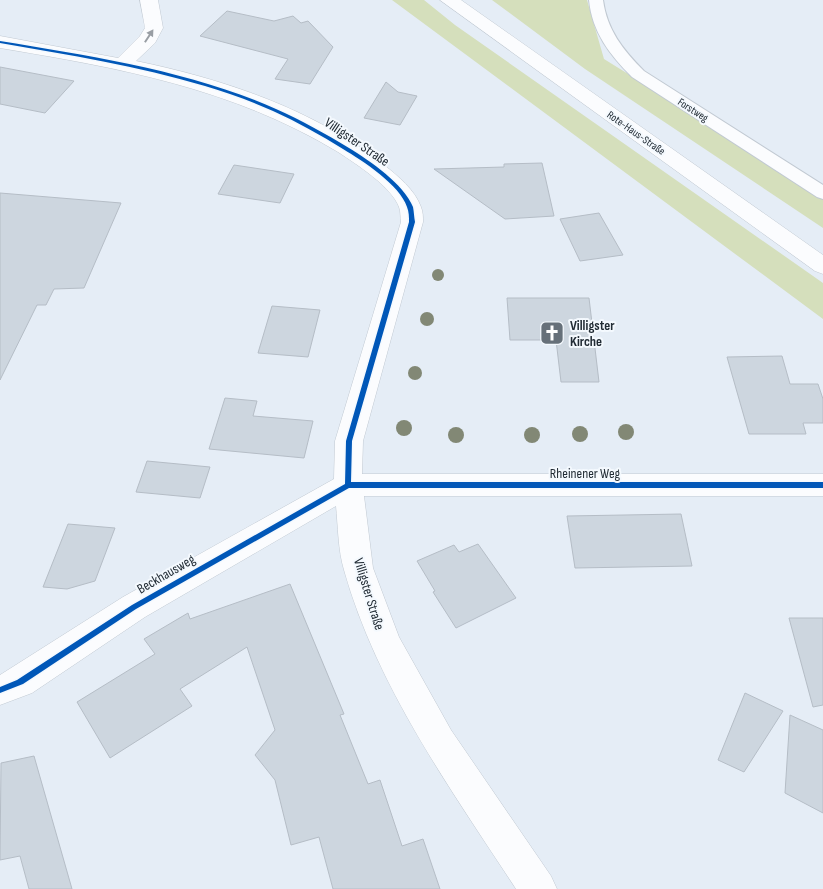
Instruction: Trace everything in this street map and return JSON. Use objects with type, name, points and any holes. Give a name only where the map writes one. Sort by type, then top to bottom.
[{"type":"street","points":[[124,64],[148,39],[154,28],[149,0]]},
{"type":"street","name":"Rote-Haus-Straße","points":[[449,0],[823,266]]},
{"type":"street","name":"Villigster Straße","points":[[0,42],[173,74],[226,90],[274,108],[326,134],[379,169],[410,205],[412,222],[349,441],[348,485],[358,568],[384,642],[439,741],[538,889]]},
{"type":"street","name":"Rheinener Weg","points":[[348,485],[823,485]]},
{"type":"street","name":"Beckhausweg","points":[[0,690],[20,682],[134,607],[348,485]]},
{"type":"lane","name":"Forstweg","points":[[596,0],[599,20],[606,38],[638,74],[823,193]]},
{"type":"green space","points":[[392,0],[424,0],[455,25],[823,283],[823,319]]},
{"type":"green space","points":[[492,0],[587,0],[604,59],[823,195],[823,228],[585,69]]},
{"type":"building","points":[[227,11],[274,21],[293,16],[301,23],[308,21],[333,47],[310,84],[275,79],[288,59],[200,36]]},
{"type":"building","points":[[0,67],[74,81],[45,113],[0,104]]},
{"type":"building","points":[[386,82],[398,92],[417,96],[400,125],[364,118]]},
{"type":"building","points":[[542,163],[554,216],[505,219],[434,169],[504,167],[504,164]]},
{"type":"building","points":[[234,165],[294,174],[280,203],[218,194]]},
{"type":"building","points":[[0,193],[121,203],[84,288],[54,289],[46,305],[37,305],[0,380]]},
{"type":"building","points":[[599,213],[623,255],[580,261],[560,219]]},
{"type":"building","name":"Villigster Kirche","points":[[507,298],[589,298],[599,382],[561,382],[556,340],[510,340]]},
{"type":"building","points":[[272,306],[320,310],[308,357],[258,353]]},
{"type":"building","points":[[782,356],[790,384],[818,384],[823,399],[823,423],[803,423],[806,434],[749,434],[727,357]]},
{"type":"building","points":[[225,398],[257,401],[253,416],[313,421],[304,458],[209,449]]},
{"type":"building","points":[[147,461],[210,467],[200,498],[136,492]]},
{"type":"building","points":[[681,514],[692,566],[575,568],[567,516]]},
{"type":"building","points":[[68,524],[115,528],[95,581],[67,589],[43,587]]},
{"type":"building","points":[[478,544],[516,598],[456,628],[433,592],[435,591],[417,561],[454,545],[459,552]]},
{"type":"building","points":[[290,584],[344,714],[340,715],[368,784],[380,780],[402,846],[423,839],[440,889],[333,889],[319,837],[291,845],[275,780],[255,755],[275,730],[247,647],[180,689],[192,706],[110,758],[77,702],[155,654],[144,639],[188,613],[190,619]]},
{"type":"building","points":[[789,618],[823,618],[823,705],[813,707]]},
{"type":"building","points":[[745,693],[783,711],[744,772],[718,760]]},
{"type":"building","points":[[790,715],[823,730],[823,813],[785,793]]},
{"type":"building","points":[[34,756],[72,889],[29,889],[20,856],[0,860],[1,763]]},
{"type":"cycle path","points":[[0,42],[140,68],[185,79],[273,109],[316,130],[357,155],[387,178],[402,193],[410,207],[412,222],[349,441],[348,485]]},
{"type":"cycle path","points":[[0,690],[20,682],[134,607],[348,485],[823,485]]},
{"type":"place","name":"Villigster Kirche","points":[[552,333]]}]
